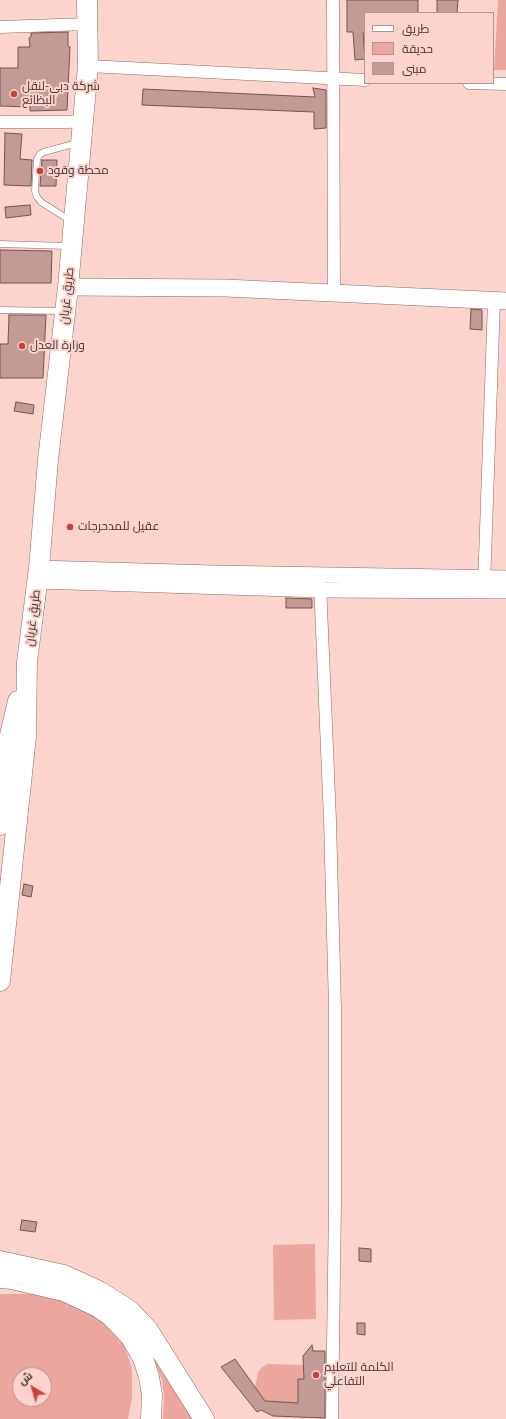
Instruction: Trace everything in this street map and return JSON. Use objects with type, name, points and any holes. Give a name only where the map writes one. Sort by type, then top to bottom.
[{"type":"highway","name":"طريق غريان","points":[[0,824],[12,736],[28,662],[38,575],[48,460],[68,287],[88,66],[88,0]]},
{"type":"highway","name":"طريق غريان","points":[[0,981],[12,736]]},
{"type":"highway","points":[[0,1261],[64,1275],[99,1291],[129,1310],[148,1330],[204,1419]]},
{"type":"highway","points":[[0,1278],[12,1279],[64,1291],[98,1307],[111,1316],[130,1336],[143,1358],[149,1377],[152,1395],[151,1419]]},
{"type":"main road","points":[[68,287],[225,288],[500,301]]},
{"type":"street","points":[[333,0],[334,293]]},
{"type":"street","points":[[0,28],[88,24]]},
{"type":"street","points":[[88,66],[364,80]]},
{"type":"street","points":[[494,84],[506,84]]},
{"type":"street","points":[[0,122],[83,121]]},
{"type":"street","points":[[484,585],[500,301]]},
{"type":"street","points":[[38,575],[320,583],[484,585],[506,591]]},
{"type":"street","points":[[484,585],[506,578]]},
{"type":"street","points":[[320,583],[330,820],[335,1008],[335,1202],[332,1419]]},
{"type":"lane","points":[[74,223],[41,202],[37,197],[35,191],[37,159],[40,154],[44,152],[81,142]]},
{"type":"lane","points":[[0,244],[72,246]]},
{"type":"lane","points":[[0,310],[65,311]]},
{"type":"green space","points":[[498,0],[506,0],[506,70],[494,70]]},
{"type":"green space","points":[[315,1244],[316,1319],[274,1320],[273,1245]]},
{"type":"green space","points":[[0,1294],[40,1294],[81,1306],[107,1323],[124,1343],[132,1370],[132,1398],[128,1419],[0,1419]]},
{"type":"green space","points":[[147,1342],[202,1419],[163,1419],[164,1397],[162,1380]]},
{"type":"green space","points":[[268,1364],[303,1365],[304,1379],[298,1379],[298,1403],[269,1401],[267,1404],[255,1387],[258,1373],[262,1367]]},
{"type":"building","points":[[347,0],[418,0],[418,12],[364,12],[364,59],[355,60],[353,32],[347,32]]},
{"type":"building","points":[[437,0],[458,0],[457,12],[437,12]]},
{"type":"building","points":[[68,32],[68,46],[70,47],[67,110],[30,111],[30,107],[0,106],[0,68],[18,68],[18,47],[30,47],[29,38],[31,37],[31,33]]},
{"type":"building","points":[[313,88],[326,90],[326,128],[314,129],[314,112],[142,105],[143,89],[315,97]]},
{"type":"building","points":[[5,133],[22,134],[20,159],[32,160],[31,186],[4,185]]},
{"type":"building","points":[[42,160],[57,160],[56,186],[40,186]]},
{"type":"building","points":[[30,205],[31,215],[6,218],[5,207]]},
{"type":"building","points":[[0,250],[52,251],[51,283],[0,283]]},
{"type":"building","points":[[471,309],[482,310],[482,330],[470,329]]},
{"type":"building","points":[[9,315],[46,315],[43,378],[0,378],[0,344],[8,344]]},
{"type":"building","points":[[16,402],[34,405],[33,414],[14,411]]},
{"type":"building","points":[[286,598],[312,599],[312,608],[286,608]]},
{"type":"building","points":[[24,884],[33,886],[31,897],[22,895]]},
{"type":"building","points":[[22,1220],[37,1222],[35,1232],[20,1230]]},
{"type":"building","points":[[359,1248],[371,1249],[371,1262],[359,1261]]},
{"type":"building","points":[[357,1323],[365,1323],[365,1335],[357,1334]]},
{"type":"building","points":[[312,1345],[313,1351],[325,1351],[325,1418],[273,1416],[261,1410],[257,1412],[221,1367],[235,1359],[265,1401],[298,1403],[298,1379],[304,1379],[303,1356]]},
{"type":"place","name":"شركة دبي-لنقل البظائع","points":[[14,94]]},
{"type":"place","name":"محطة وقود","points":[[40,171]]},
{"type":"place","name":"وزارة العدل","points":[[22,346]]},
{"type":"place","name":"عقيل للمدحرجات","points":[[70,527]]},
{"type":"place","name":"الكلمة للتعليم التفاعلي","points":[[316,1375]]}]
